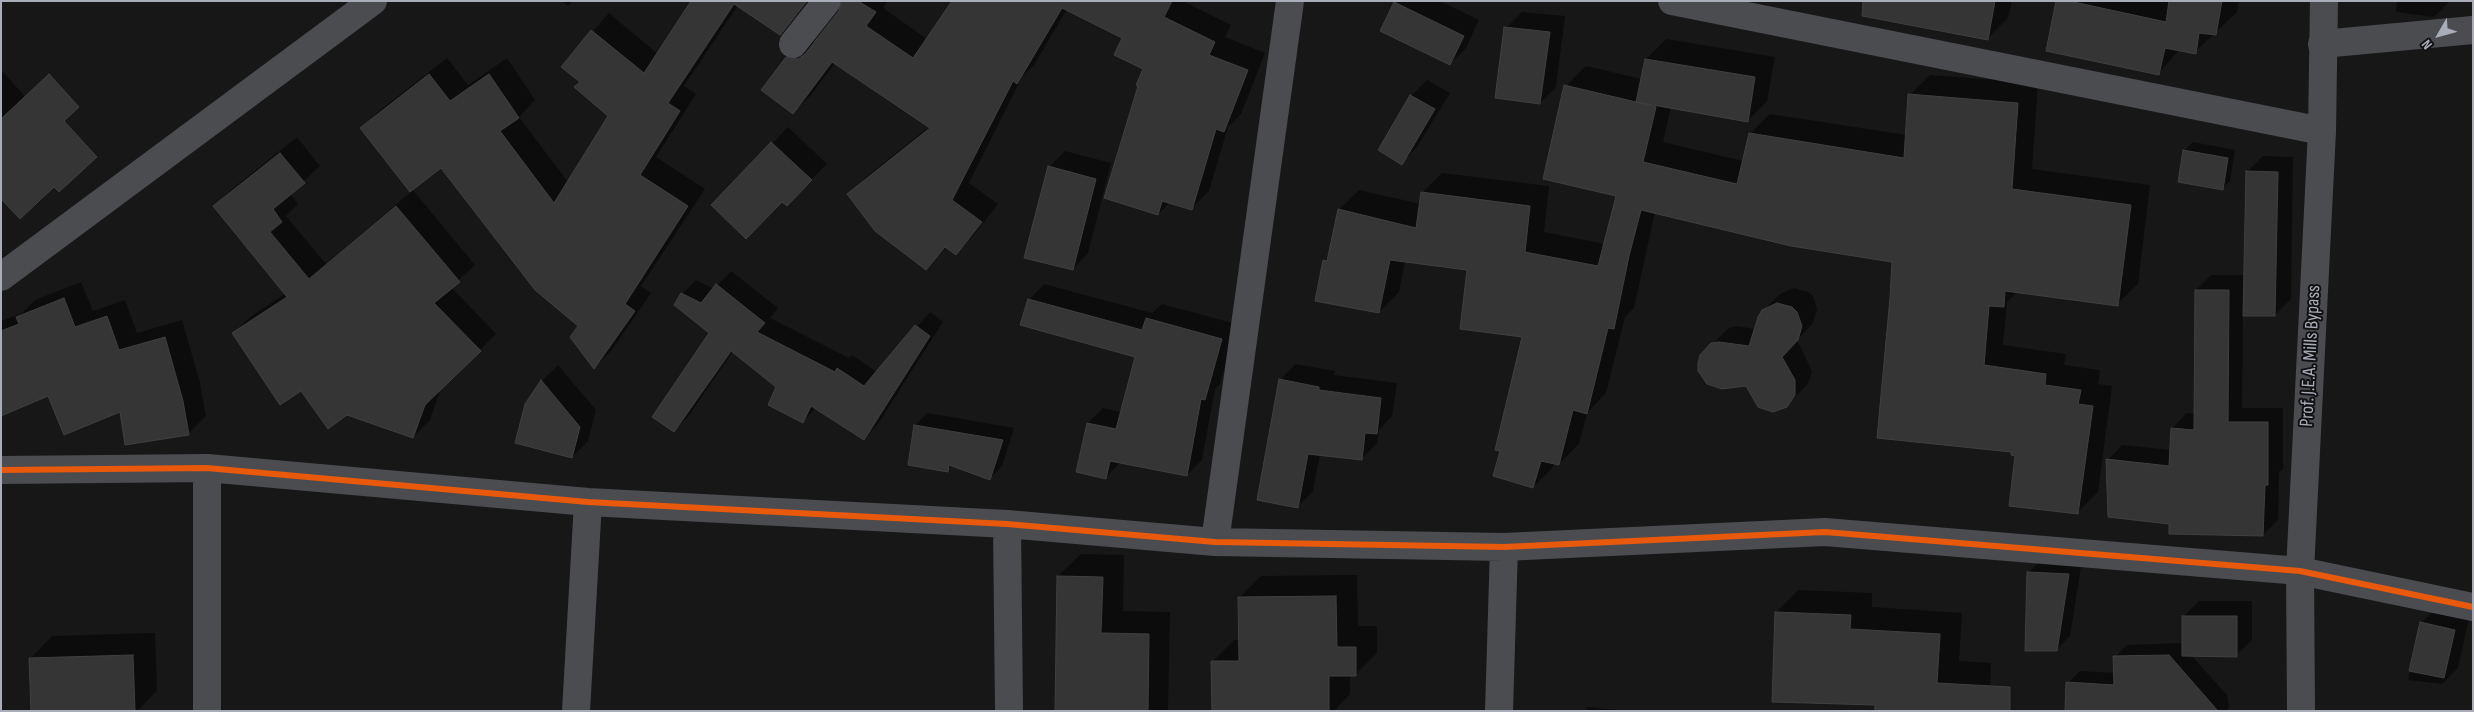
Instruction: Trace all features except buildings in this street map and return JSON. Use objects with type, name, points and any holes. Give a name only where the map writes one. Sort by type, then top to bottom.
[{"type":"street","points":[[1,277],[373,1]]},
{"type":"street","points":[[793,44],[827,1]]},
{"type":"street","points":[[1215,542],[1290,1]]},
{"type":"street","points":[[1672,1],[2322,131]]},
{"type":"street","name":"Prof. J.E.A. Mills Bypass","points":[[2302,711],[2300,571],[2322,131],[2324,1]]},
{"type":"street","points":[[2322,44],[2473,30]]},
{"type":"street","points":[[1,470],[207,468],[588,502],[1006,524],[1215,542],[1504,547],[1825,532],[2300,571],[2473,607]]},
{"type":"street","points":[[207,468],[207,711]]},
{"type":"street","points":[[576,711],[588,502]]},
{"type":"street","points":[[1006,524],[1009,711]]},
{"type":"street","points":[[1499,711],[1504,547]]},
{"type":"cycle path","points":[[1,470],[207,468],[588,502],[1007,524],[1215,542],[1504,547],[1825,532],[2300,571],[2473,607]]}]
